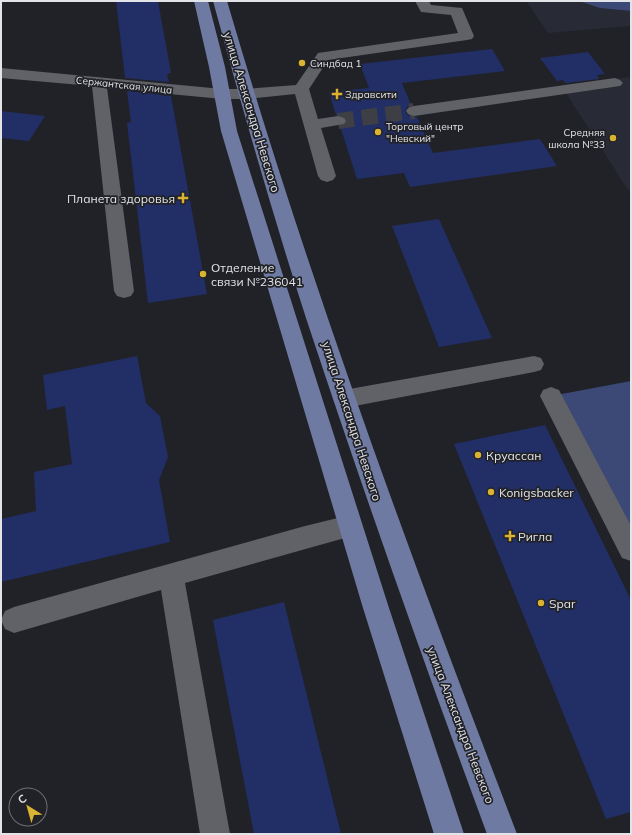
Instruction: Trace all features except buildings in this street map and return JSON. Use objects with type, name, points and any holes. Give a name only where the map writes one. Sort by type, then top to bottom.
[{"type":"main road","name":"улица Александра Невского","points":[[201,1],[229,131],[350,526],[449,834]]},
{"type":"main road","name":"улица Александра Невского","points":[[220,1],[255,127],[382,513],[502,834]]},
{"type":"street","points":[[327,176],[301,89],[323,56],[467,36],[457,11],[426,9],[422,1]]},
{"type":"street","name":"Сержантская улица","points":[[1,73],[222,94],[246,94],[301,89]]},
{"type":"street","points":[[99,82],[124,291]]},
{"type":"street","points":[[414,111],[615,83]]},
{"type":"street","points":[[311,125],[338,121]]},
{"type":"street","points":[[344,399],[534,364]]},
{"type":"street","points":[[550,396],[631,550]]},
{"type":"street","points":[[14,620],[350,526]]},
{"type":"street","points":[[171,575],[215,834]]},
{"type":"shaded area","points":[[579,1],[600,8],[631,11],[631,26],[548,33],[527,2]]},
{"type":"shaded area","points":[[579,1],[631,1],[631,11],[600,8]]},
{"type":"shaded area","name":"Средняя школа №33","points":[[631,77],[631,190],[628,190],[561,85]]},
{"type":"shaded area","points":[[631,381],[631,550],[551,396]]},
{"type":"tunnel","points":[[338,121],[414,111]]},
{"type":"place","name":"Синдбад 1","points":[[302,63]]},
{"type":"place","name":"Здравсити","points":[[337,94]]},
{"type":"place","name":"Торговый центр \"Невский\"","points":[[378,132]]},
{"type":"place","name":"Средняя школа №33","points":[[613,138]]},
{"type":"place","name":"Планета здоровья","points":[[183,198]]},
{"type":"place","name":"Отделение связи №236041","points":[[203,274]]},
{"type":"place","name":"Круассан","points":[[478,455]]},
{"type":"place","name":"Konigsbacker","points":[[491,492]]},
{"type":"place","name":"Ригла","points":[[510,536]]},
{"type":"place","name":"Spar","points":[[541,603]]}]
